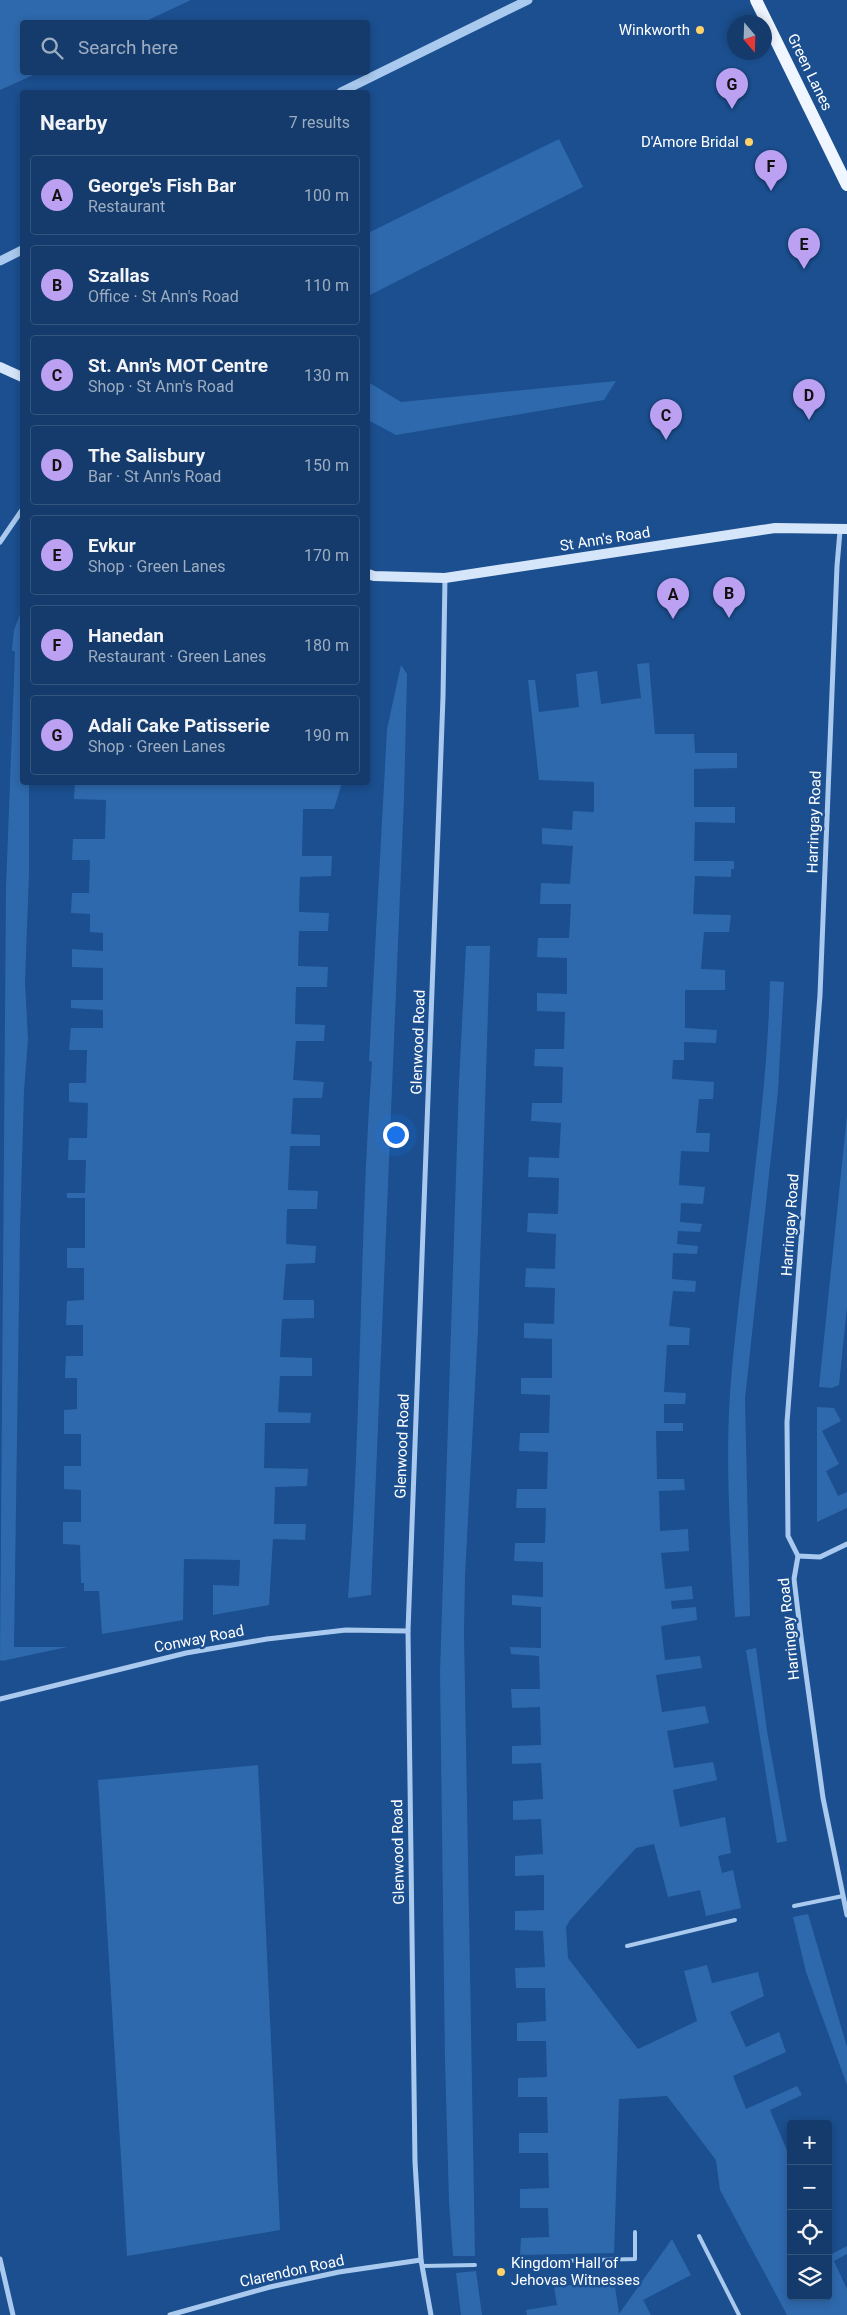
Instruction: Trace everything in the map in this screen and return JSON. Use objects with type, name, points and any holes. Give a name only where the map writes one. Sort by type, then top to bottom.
[{"type":"main road","name":"Green Lanes","points":[[756,0],[847,185]]},
{"type":"main road","points":[[0,367],[20,376]]},
{"type":"main road","name":"St Ann's Road","points":[[370,575],[445,578],[775,528],[844,530]]},
{"type":"street","points":[[345,90],[528,0]]},
{"type":"street","points":[[0,262],[20,251]]},
{"type":"street","points":[[0,542],[20,513]]},
{"type":"street","name":"Harringay Road","points":[[844,530],[837,576],[820,995],[787,1422],[788,1536],[798,1556],[794,1579],[801,1637],[824,1798],[847,1916]]},
{"type":"street","name":"Glenwood Road","points":[[431,2315],[422,2263],[415,2162],[408,1631],[443,697],[445,578]]},
{"type":"street","points":[[798,1556],[820,1557],[847,1544]]},
{"type":"street","name":"Conway Road","points":[[0,1699],[186,1653],[268,1639],[346,1630],[408,1631]]},
{"type":"street","points":[[0,2259],[13,2315]]},
{"type":"street","name":"Clarendon Road","points":[[170,2315],[270,2287],[339,2272],[422,2263]]},
{"type":"lane","points":[[794,1906],[843,1896]]},
{"type":"lane","points":[[627,1946],[735,1920]]},
{"type":"lane","points":[[523,2262],[635,2259],[635,2232]]},
{"type":"lane","points":[[699,2236],[739,2315]]},
{"type":"lane","points":[[422,2263],[476,2265]]},
{"type":"shaded area","points":[[0,0],[191,0],[148,20],[20,20],[20,75],[34,75],[0,90]]},
{"type":"shaded area","points":[[559,139],[583,187],[370,295],[370,232]]},
{"type":"shaded area","points":[[616,381],[604,400],[396,435],[370,421],[370,383],[401,402]]},
{"type":"shaded area","points":[[20,614],[20,785],[29,785],[29,873],[25,982],[28,1039],[24,1091],[20,1231],[14,1647],[67,1647],[2,1661],[0,1660],[6,888],[15,652],[12,650],[14,630]]},
{"type":"shaded area","points":[[649,663],[655,734],[694,734],[695,753],[737,753],[737,768],[694,769],[694,807],[735,807],[735,823],[695,822],[694,861],[734,861],[734,869],[731,869],[731,877],[695,876],[693,914],[731,915],[729,932],[704,932],[701,969],[725,970],[725,990],[685,990],[685,1028],[717,1030],[716,1043],[684,1042],[684,1060],[673,1060],[672,1079],[714,1082],[713,1099],[699,1099],[696,1133],[710,1133],[709,1152],[681,1151],[679,1185],[705,1187],[703,1204],[681,1203],[680,1222],[702,1224],[700,1232],[678,1231],[677,1244],[698,1246],[697,1254],[673,1253],[672,1279],[696,1281],[695,1292],[673,1291],[669,1326],[690,1328],[689,1345],[667,1345],[664,1392],[686,1393],[685,1404],[664,1404],[664,1423],[683,1423],[683,1431],[656,1431],[657,1479],[684,1479],[685,1490],[659,1491],[660,1531],[688,1529],[689,1551],[661,1553],[665,1589],[692,1586],[693,1599],[671,1601],[672,1609],[696,1607],[697,1620],[661,1626],[665,1660],[700,1656],[702,1668],[656,1675],[662,1712],[705,1706],[709,1723],[667,1731],[674,1768],[713,1762],[717,1780],[673,1790],[680,1827],[725,1817],[731,1853],[718,1856],[722,1873],[733,1870],[741,1908],[706,1916],[700,1890],[668,1897],[654,1844],[636,1848],[570,1920],[566,1927],[568,1958],[638,2049],[697,2021],[684,1971],[707,1965],[712,1983],[758,1972],[764,1996],[730,2012],[746,2047],[779,2032],[786,2052],[733,2076],[746,2109],[797,2086],[802,2095],[770,2110],[787,2151],[787,2300],[832,2300],[832,2254],[847,2246],[847,2254],[834,2261],[847,2289],[847,2315],[787,2315],[720,2190],[716,2160],[667,2096],[619,2099],[614,2253],[520,2255],[521,2238],[549,2237],[548,2208],[520,2208],[520,2189],[549,2188],[548,2153],[519,2153],[519,2133],[548,2133],[547,2097],[518,2097],[518,2078],[547,2077],[546,2041],[517,2041],[517,2023],[546,2021],[545,1988],[516,1988],[515,1968],[545,1967],[543,1931],[515,1930],[515,1911],[544,1910],[544,1875],[515,1876],[515,1856],[543,1854],[541,1819],[513,1820],[513,1801],[543,1799],[541,1763],[512,1764],[512,1746],[541,1745],[540,1707],[512,1708],[511,1689],[540,1689],[539,1656],[511,1654],[510,1647],[541,1648],[541,1607],[512,1605],[512,1595],[543,1597],[543,1562],[514,1561],[515,1543],[545,1543],[546,1508],[516,1508],[517,1489],[547,1489],[548,1452],[519,1451],[520,1433],[549,1433],[550,1395],[521,1394],[521,1378],[552,1378],[552,1339],[524,1338],[524,1323],[554,1324],[555,1288],[525,1287],[526,1268],[555,1269],[556,1234],[527,1232],[528,1213],[558,1214],[559,1178],[528,1177],[529,1157],[559,1158],[561,1123],[531,1121],[532,1103],[562,1103],[563,1067],[534,1066],[535,1049],[564,1049],[565,1012],[537,1011],[537,993],[567,994],[567,958],[537,957],[538,938],[569,938],[571,904],[540,904],[541,883],[570,884],[573,846],[542,844],[542,828],[572,830],[573,811],[594,812],[594,782],[539,780],[528,680],[535,680],[539,712],[579,707],[576,674],[597,671],[601,704],[641,698],[637,664]]},
{"type":"shaded area","points":[[401,665],[407,674],[404,798],[371,1595],[348,1598],[356,1464],[365,1196],[372,1062],[369,1061],[387,729]]},
{"type":"shaded area","points":[[75,785],[341,785],[334,809],[303,809],[302,856],[332,856],[331,876],[300,877],[299,912],[329,913],[328,931],[299,931],[298,966],[328,967],[327,987],[296,987],[295,1024],[325,1025],[324,1041],[296,1041],[293,1080],[324,1082],[322,1098],[293,1098],[291,1134],[320,1135],[320,1146],[290,1146],[288,1190],[318,1191],[317,1209],[287,1209],[286,1244],[316,1246],[315,1263],[286,1264],[283,1300],[314,1300],[314,1318],[282,1319],[280,1357],[312,1358],[312,1376],[280,1376],[278,1412],[311,1413],[310,1423],[265,1423],[264,1468],[308,1469],[307,1486],[275,1487],[274,1524],[306,1524],[305,1540],[273,1539],[269,1605],[213,1615],[213,1585],[239,1586],[240,1560],[184,1559],[183,1620],[102,1634],[99,1591],[84,1591],[84,1583],[81,1583],[80,1545],[63,1544],[63,1522],[81,1522],[81,1490],[64,1489],[64,1466],[81,1466],[81,1434],[64,1434],[64,1410],[77,1409],[77,1378],[65,1378],[66,1356],[83,1356],[83,1325],[66,1325],[67,1301],[84,1300],[84,1268],[67,1268],[67,1248],[85,1248],[85,1198],[67,1198],[67,1193],[85,1193],[86,1160],[68,1160],[69,1138],[87,1138],[88,1103],[69,1102],[69,1083],[86,1083],[87,1050],[69,1050],[71,1028],[103,1028],[103,1010],[71,1008],[71,1000],[103,1000],[103,968],[72,967],[72,949],[103,951],[103,933],[90,932],[90,914],[71,913],[72,893],[89,893],[90,860],[72,860],[73,839],[105,839],[106,800],[74,799]]},
{"type":"shaded area","points":[[466,946],[490,946],[478,1329],[465,1576],[464,1632],[475,2256],[453,2256],[449,2202],[445,2060],[440,1673],[459,1082]]},
{"type":"shaded area","points":[[770,981],[784,982],[778,1091],[745,1399],[750,1616],[735,1617],[731,1555],[728,1430],[737,1320],[760,1127]]},
{"type":"shaded area","points":[[847,1115],[847,1307],[839,1385],[832,1388],[819,1387]]},
{"type":"shaded area","points":[[817,1407],[834,1408],[841,1421],[822,1431],[839,1464],[826,1471],[838,1496],[847,1492],[847,1508],[817,1522]]},
{"type":"shaded area","points":[[756,1648],[767,1731],[787,1841],[777,1843],[746,1650]]},
{"type":"shaded area","points":[[258,1765],[280,2230],[127,2256],[98,1780]]},
{"type":"shaded area","points":[[808,1914],[847,2047],[847,2085],[806,1972],[793,1917]]},
{"type":"shaded area","points":[[672,2239],[691,2275],[643,2300],[651,2315],[527,2315],[526,2310],[557,2305],[554,2287],[614,2280],[619,2314]]},
{"type":"shaded area","points":[[476,2271],[482,2315],[461,2315],[456,2273]]},
{"type":"place","name":"Winkworth","points":[[700,30]]},
{"type":"place","name":"Adali Cake Patisserie","points":[[732,109]]},
{"type":"place","name":"D'Amore Bridal","points":[[749,142]]},
{"type":"place","name":"Hanedan","points":[[771,191]]},
{"type":"place","name":"Evkur","points":[[804,269]]},
{"type":"place","name":"The Salisbury","points":[[809,420]]},
{"type":"place","name":"St. Ann's MOT Centre","points":[[666,440]]},
{"type":"place","name":"Szallas","points":[[729,618]]},
{"type":"place","name":"George's Fish Bar","points":[[673,619]]},
{"type":"place","name":"Kingdom Hall of Jehovas Witnesses","points":[[501,2272]]}]
